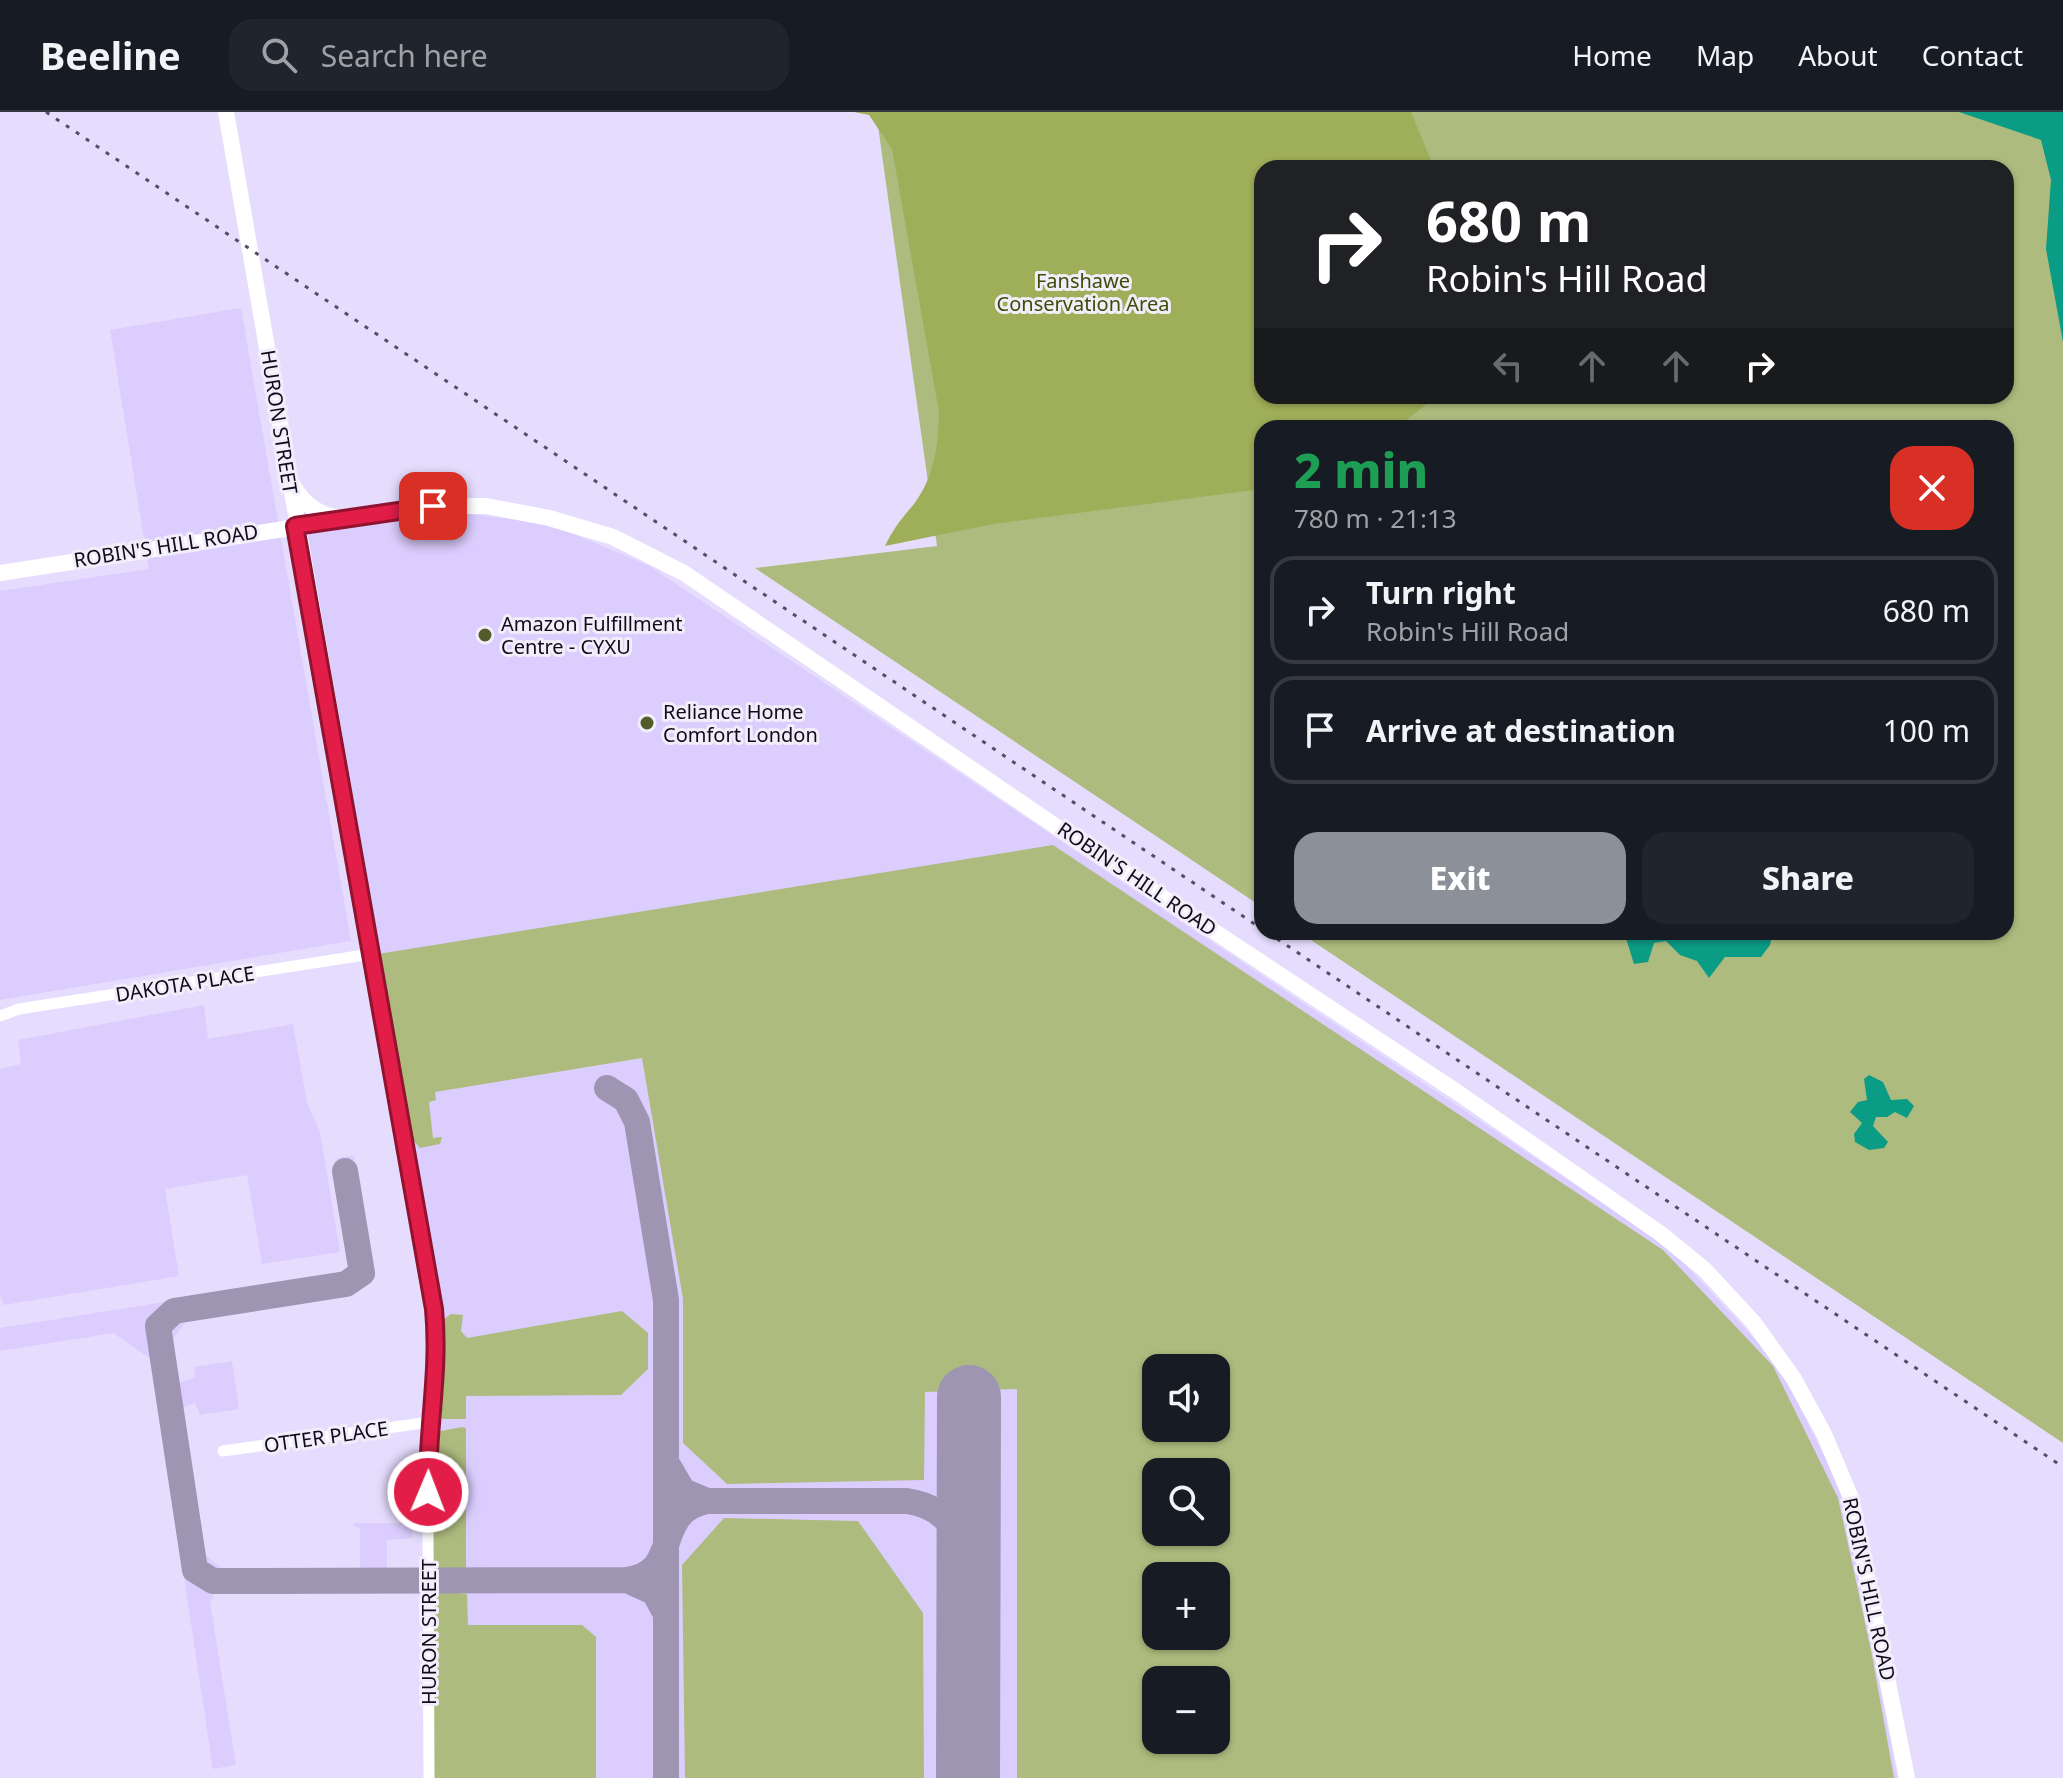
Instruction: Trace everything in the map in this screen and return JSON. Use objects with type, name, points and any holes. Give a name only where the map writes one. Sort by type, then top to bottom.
[{"type":"main road","name":"HURON STREET","points":[[226,112],[258,285],[295,526],[434,1309],[438,1366],[430,1422],[428,1520]]},
{"type":"main road","points":[[287,474],[296,492],[310,507],[323,515],[346,518]]},
{"type":"main road","name":"ROBIN'S HILL ROAD","points":[[0,573],[433,506],[486,506],[549,518],[613,537],[684,573],[1460,1094],[1661,1234],[1705,1270],[1754,1323],[1794,1379],[1824,1434],[1851,1498],[1907,1778]]},
{"type":"street","name":"DAKOTA PLACE","points":[[0,1016],[19,1009],[371,954]]},
{"type":"street","name":"OTTER PLACE","points":[[223,1451],[430,1422]]},
{"type":"street","name":"HURON STREET","points":[[428,1520],[429,1778]]},
{"type":"shaded area","points":[[1959,112],[2063,112],[2063,342],[2046,249],[2051,180],[2041,140]]},
{"type":"shaded area","points":[[241,308],[351,941],[0,1000],[0,591],[149,569],[110,330]]},
{"type":"shaded area","points":[[432,509],[549,524],[648,565],[1670,1248],[1778,1364],[1845,1497],[1897,1778],[432,1778],[432,1591],[216,1591],[210,1602],[236,1765],[213,1769],[151,1359],[113,1333],[0,1351],[0,1328],[353,1272],[356,1268],[337,1158],[354,1155],[369,1243],[362,1245],[368,1280],[355,1283],[356,1293],[187,1320],[169,1345],[175,1380],[179,1383],[195,1377],[194,1367],[232,1361],[239,1409],[200,1415],[195,1403],[179,1409],[202,1552],[224,1570],[360,1570],[360,1528],[353,1526],[353,1523],[414,1523],[412,1538],[387,1540],[387,1570],[433,1570],[434,1352],[303,529]]},
{"type":"shaded area","points":[[1626,940],[1771,940],[1761,957],[1725,957],[1709,978],[1697,961],[1680,955],[1666,941],[1654,943],[1648,962],[1634,964]]},
{"type":"shaded area","points":[[204,1005],[208,1039],[293,1024],[307,1103],[320,1132],[340,1252],[262,1264],[247,1175],[165,1189],[179,1276],[4,1305],[0,1295],[0,1069],[21,1064],[18,1040]]},
{"type":"shaded area","points":[[1869,1075],[1883,1082],[1891,1100],[1907,1099],[1914,1106],[1907,1118],[1895,1112],[1887,1117],[1876,1117],[1873,1126],[1888,1142],[1884,1148],[1869,1150],[1855,1142],[1854,1134],[1862,1123],[1850,1112],[1858,1102],[1867,1100],[1864,1079]]},
{"type":"green space","points":[[854,112],[1411,112],[1431,160],[1254,160],[1254,404],[1427,404],[1406,420],[1254,420],[1254,490],[993,524],[885,546],[927,482],[936,448],[939,412],[892,149],[869,115]]},
{"type":"green space","name":"Fanshawe Conservation Area","points":[[876,112],[2063,112],[2063,1443],[1311,940],[2014,940],[2014,420],[1254,420],[1254,902],[755,568],[937,546]]},
{"type":"green space","points":[[1053,845],[1663,1250],[1773,1366],[1838,1498],[1872,1655],[1894,1778],[1017,1778],[1017,1389],[925,1392],[924,1480],[727,1484],[683,1443],[683,1299],[642,1058],[435,1092],[436,1100],[429,1102],[433,1138],[442,1137],[440,1144],[420,1148],[410,1137],[378,954]]},
{"type":"green space","points":[[622,1311],[648,1333],[648,1369],[621,1395],[466,1396],[466,1419],[442,1419],[436,1412],[440,1322],[451,1314],[463,1315],[461,1331],[467,1338]]},
{"type":"green space","points":[[466,1428],[466,1568],[432,1570],[435,1432]]},
{"type":"green space","points":[[724,1518],[858,1521],[923,1613],[924,1778],[685,1778],[682,1565]]},
{"type":"green space","points":[[437,1591],[467,1594],[468,1625],[582,1625],[596,1637],[596,1778],[434,1778],[434,1596]]},
{"type":"taxiway","points":[[607,1088],[626,1100],[637,1122],[666,1300],[666,1778]]},
{"type":"taxiway","points":[[345,1171],[362,1273],[346,1284],[174,1311],[158,1326],[195,1570],[213,1581],[627,1580]]},
{"type":"taxiway","points":[[666,1614],[654,1592],[627,1580],[644,1575],[655,1566],[679,1517],[690,1507],[707,1501],[683,1491],[667,1464]]},
{"type":"taxiway","points":[[707,1501],[907,1501],[931,1508],[948,1522],[959,1539],[965,1560],[966,1653]]},
{"type":"runway","points":[[968,1778],[969,1397]]},
{"type":"railway","points":[[46,112],[1254,924]]},
{"type":"railway","points":[[1279,940],[2063,1467]]},
{"type":"place","name":"Amazon Fulfillment Centre - CYXU","points":[[485,635]]},
{"type":"place","name":"Reliance Home Comfort London","points":[[647,723]]},
{"type":"route","points":[[428,1492],[430,1422],[438,1366],[434,1309],[295,526],[433,506]]}]
